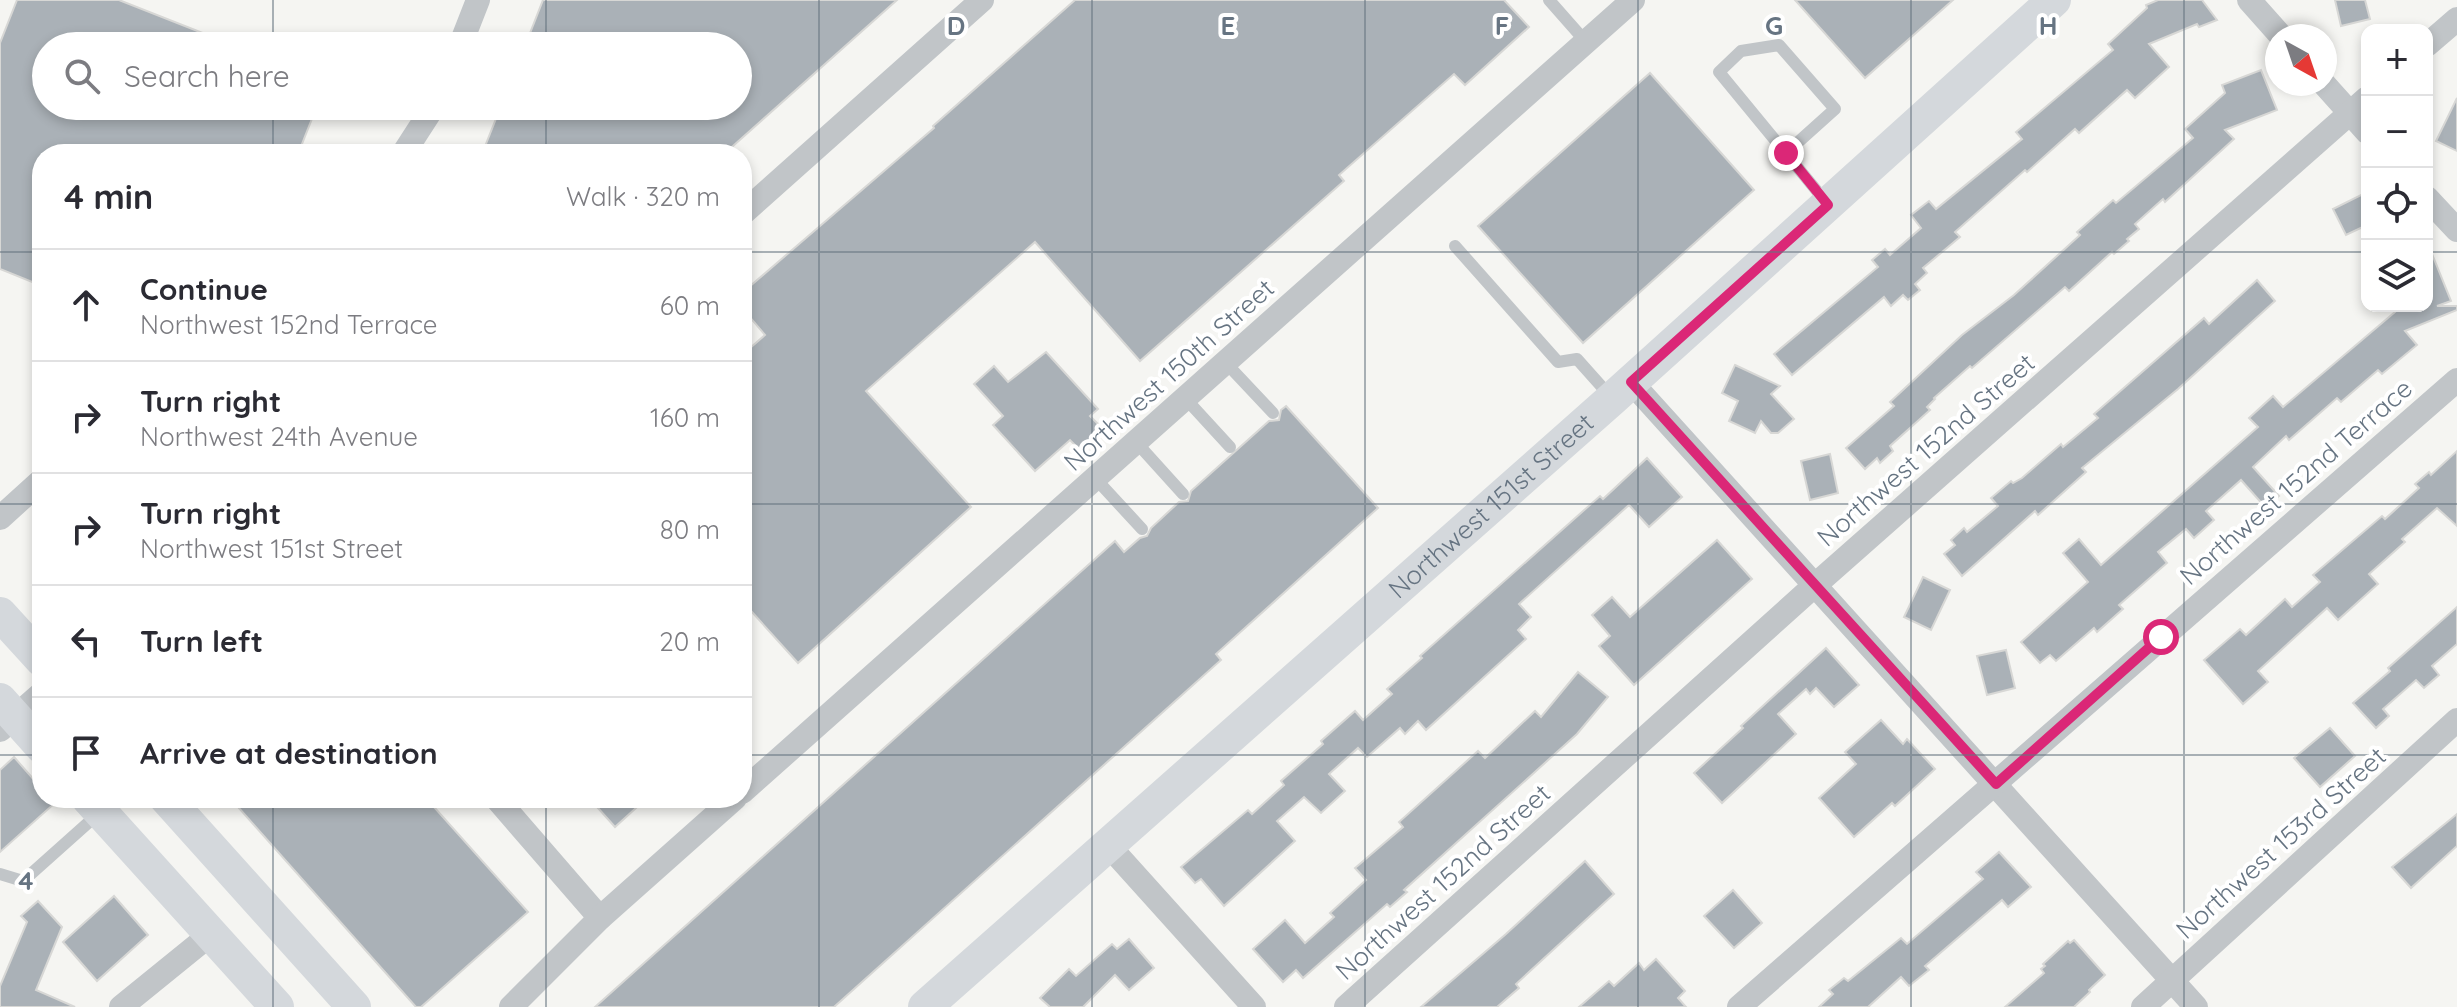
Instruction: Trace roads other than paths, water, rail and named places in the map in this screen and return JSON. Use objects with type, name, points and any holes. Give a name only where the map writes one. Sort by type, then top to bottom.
[{"type":"street","points":[[465,32],[478,0]]},
{"type":"street","points":[[752,205],[982,0]]},
{"type":"street","name":"Northwest 150th Street","points":[[752,783],[1633,0]]},
{"type":"street","name":"Northwest 151st Street","points":[[925,1007],[1621,390],[2054,0]]},
{"type":"street","points":[[2249,0],[2270,24]]},
{"type":"street","points":[[2433,40],[2457,19]]},
{"type":"street","points":[[2337,92],[2358,105]]},
{"type":"street","name":"Northwest 152nd Street","points":[[1346,1007],[1814,586],[2358,105]]},
{"type":"street","points":[[409,144],[425,120]]},
{"type":"street","points":[[2433,204],[2457,230]]},
{"type":"street","name":"Northwest 152nd Terrace","points":[[1739,1007],[2457,380]]},
{"type":"street","points":[[1621,390],[1814,586],[2196,1007]]},
{"type":"street","points":[[0,518],[32,489]]},
{"type":"street","points":[[0,614],[32,649]]},
{"type":"street","points":[[32,699],[5,716],[32,739]]},
{"type":"street","name":"Northwest 153rd Street","points":[[2143,1007],[2457,720]]},
{"type":"street","points":[[98,808],[277,1007]]},
{"type":"street","points":[[175,808],[354,1007]]},
{"type":"street","points":[[505,808],[600,918]]},
{"type":"street","points":[[511,1007],[600,918],[724,808]]},
{"type":"street","points":[[1109,846],[1254,1007]]},
{"type":"street","points":[[121,1007],[211,934]]},
{"type":"lane","points":[[1549,0],[1586,42]]},
{"type":"lane","points":[[1786,153],[1835,109],[1779,45],[1741,51],[1719,72],[1828,205]]},
{"type":"lane","points":[[1455,246],[1558,362],[1577,359],[1621,390]]},
{"type":"lane","points":[[1225,362],[1273,413]]},
{"type":"lane","points":[[1185,398],[1230,447]]},
{"type":"lane","points":[[1136,442],[1183,494]]},
{"type":"lane","points":[[1095,478],[1142,529]]},
{"type":"lane","points":[[0,874],[23,881],[92,808]]}]
